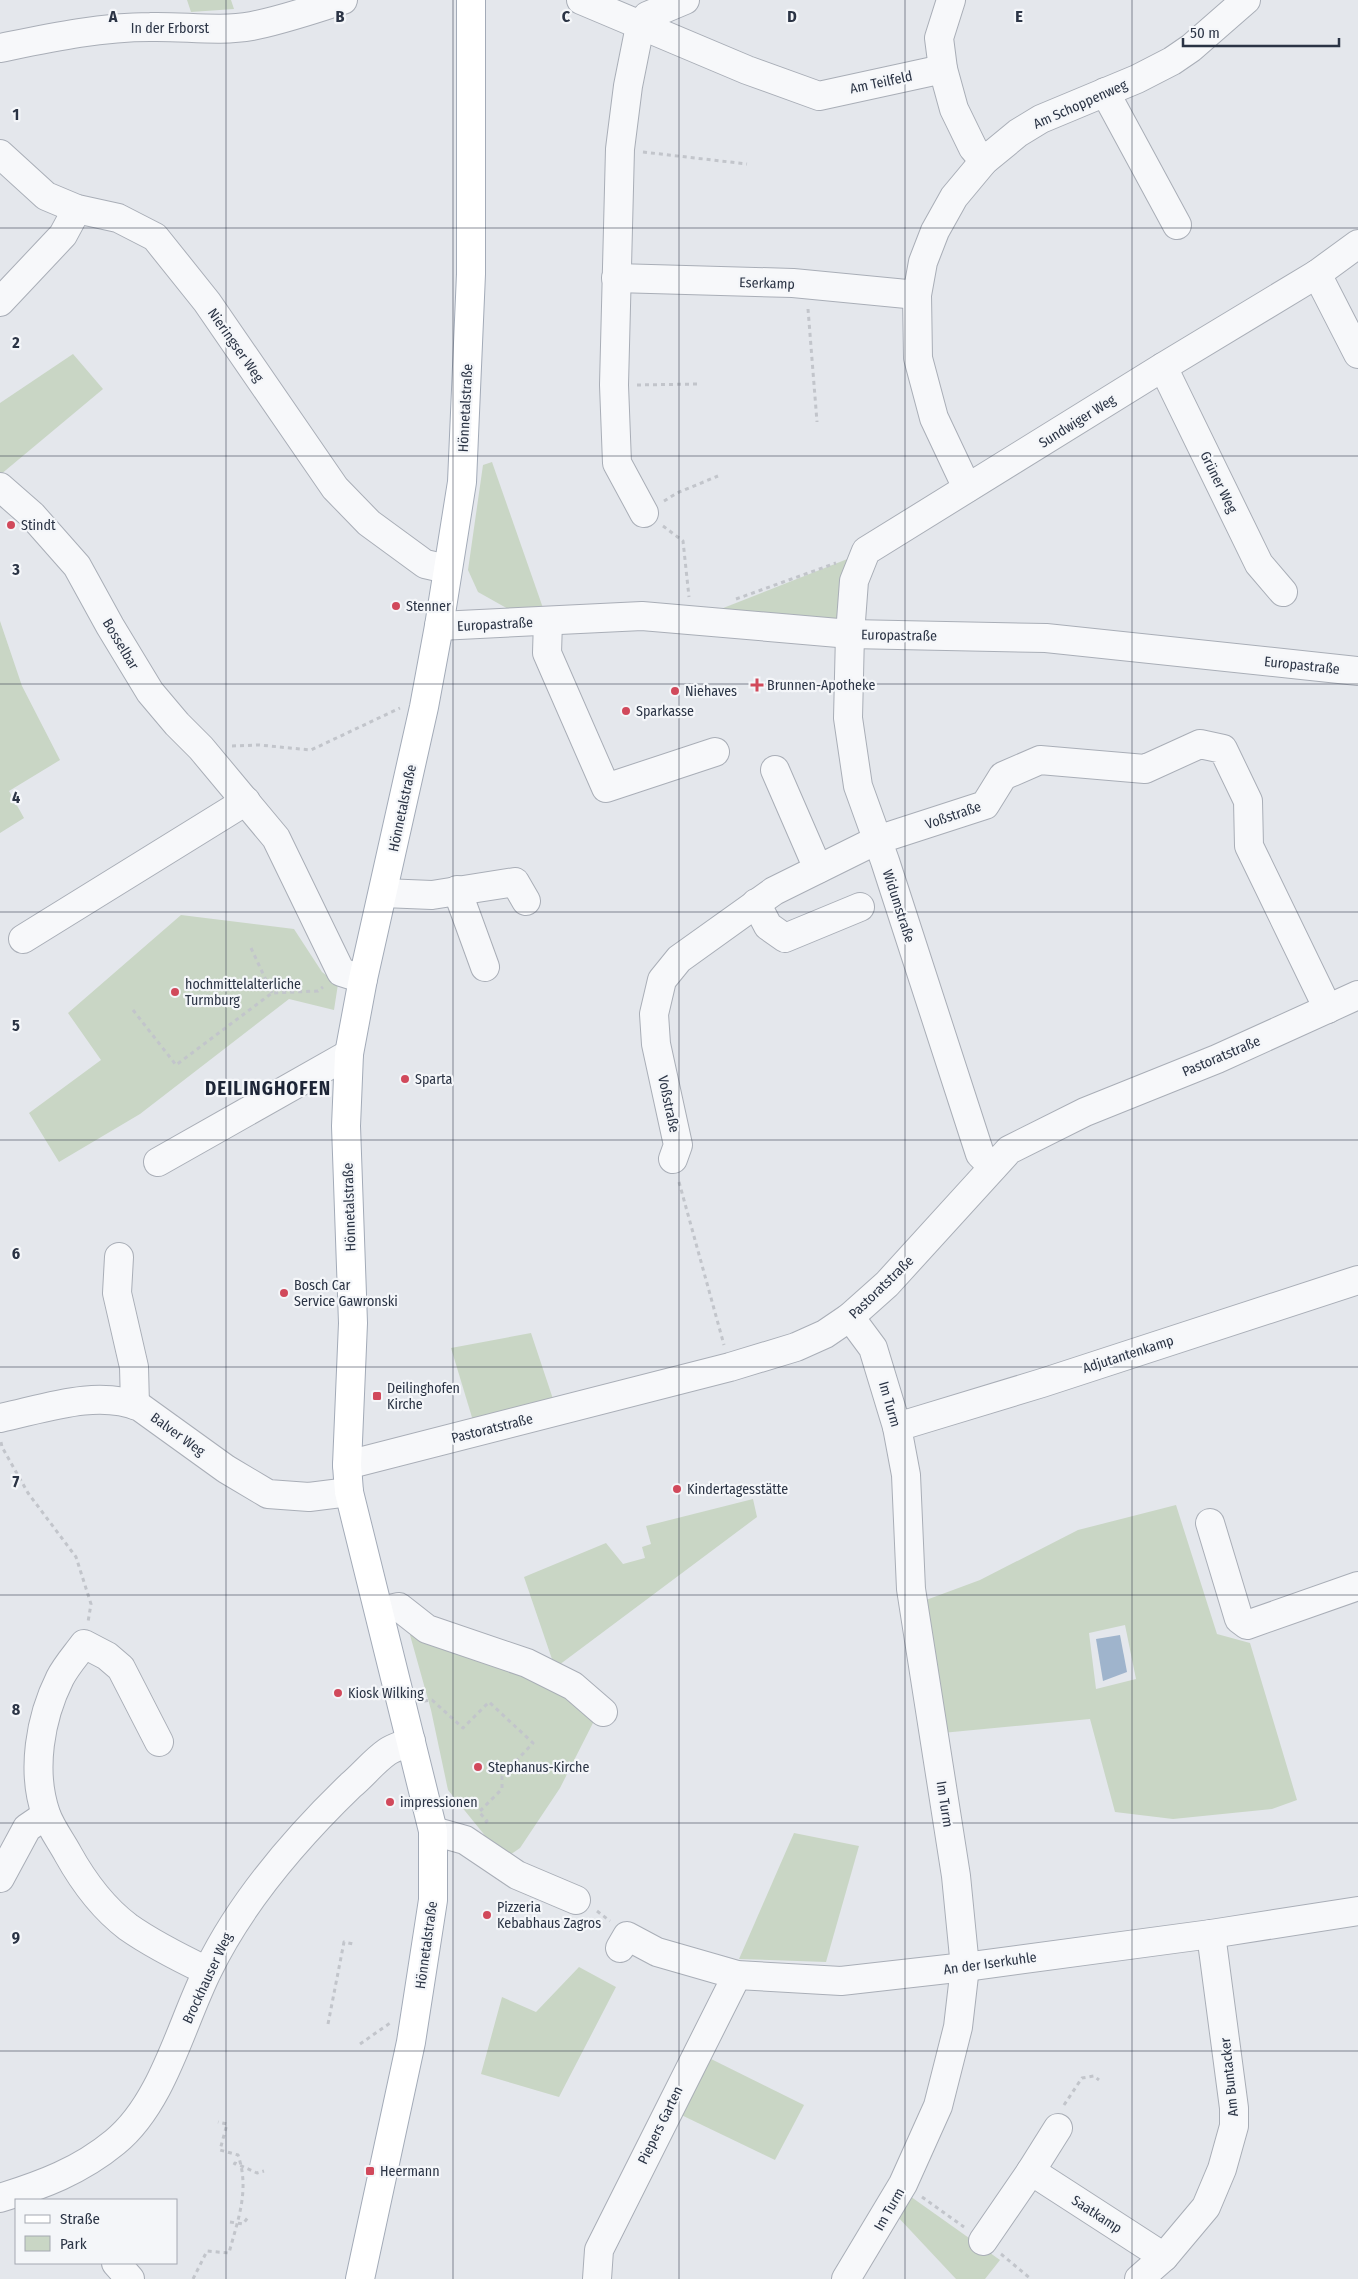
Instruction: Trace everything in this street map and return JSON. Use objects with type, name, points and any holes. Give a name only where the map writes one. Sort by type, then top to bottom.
[{"type":"main road","name":"Hönnetalstraße","points":[[360,2279],[411,2042],[433,1900],[433,1831],[349,1492],[347,1466],[353,1323],[346,1126],[352,976],[383,893],[424,707],[462,482],[470,274],[471,0]]},
{"type":"street","name":"In der Erborst","points":[[0,48],[66,34],[117,29],[149,27],[233,28],[253,26],[340,0]]},
{"type":"street","points":[[581,0],[640,26]]},
{"type":"street","points":[[644,513],[617,463],[614,385],[620,149],[628,86],[640,26],[647,16],[685,0]]},
{"type":"street","points":[[951,0],[939,38],[943,69],[954,108],[973,148],[984,161]]},
{"type":"street","name":"Am Schoppenweg","points":[[967,488],[934,418],[918,358],[917,296],[923,262],[935,231],[954,197],[984,161],[999,147],[1041,119],[1137,79],[1172,60],[1191,48],[1246,0]]},
{"type":"street","name":"Am Teilfeld","points":[[640,26],[747,70],[819,96],[943,69]]},
{"type":"street","points":[[1104,92],[1177,226]]},
{"type":"street","name":"Nieringser Weg","points":[[0,154],[46,196],[77,209],[118,218],[155,237],[207,302],[336,488],[369,523],[425,564],[447,569]]},
{"type":"street","points":[[0,302],[63,235],[77,209]]},
{"type":"street","name":"Sundwiger Weg","points":[[866,551],[1317,274],[1358,244]]},
{"type":"street","points":[[1317,274],[1358,354]]},
{"type":"street","name":"Eserkamp","points":[[616,278],[805,285],[917,296]]},
{"type":"street","name":"Grüner Weg","points":[[1163,367],[1260,564],[1283,592]]},
{"type":"street","name":"Bosselbar","points":[[0,487],[32,515],[77,566],[110,626],[150,692],[177,724],[201,748],[276,838],[352,976]]},
{"type":"street","points":[[850,634],[854,581],[866,551]]},
{"type":"street","name":"Europastraße","points":[[439,626],[642,616],[850,634],[1046,638],[1358,670]]},
{"type":"street","points":[[548,621],[548,653],[606,788],[715,752]]},
{"type":"street","name":"Widumstraße","points":[[850,634],[850,728],[858,786],[980,1154],[993,1167]]},
{"type":"street","name":"Voßstraße","points":[[673,1159],[678,1145],[656,1044],[654,1014],[662,980],[679,959],[774,891],[877,840],[985,805],[1003,776],[1040,760],[1145,769],[1200,744],[1223,749],[1248,801],[1249,846],[1328,1009]]},
{"type":"street","points":[[775,770],[818,869]]},
{"type":"street","points":[[23,938],[246,801]]},
{"type":"street","points":[[383,893],[432,895],[515,882],[526,901]]},
{"type":"street","points":[[457,890],[486,967]]},
{"type":"street","points":[[756,903],[768,926],[785,938],[860,907]]},
{"type":"street","name":"Pastoratstraße","points":[[347,1466],[730,1367],[796,1347],[825,1334],[850,1317],[887,1284],[1009,1150],[1077,1116],[1217,1059],[1358,994]]},
{"type":"street","points":[[158,1162],[349,1054]]},
{"type":"street","points":[[120,1257],[117,1293],[134,1367],[136,1405]]},
{"type":"street","name":"Adjutantenkamp","points":[[897,1427],[1358,1280]]},
{"type":"street","name":"Im Turm","points":[[846,2279],[903,2184],[938,2106],[958,2027],[965,1967],[956,1876],[911,1589],[906,1475],[897,1427],[873,1348],[850,1317]]},
{"type":"street","name":"Balver Weg","points":[[0,1418],[91,1400],[113,1400],[136,1405],[226,1469],[268,1494],[309,1498],[349,1492]]},
{"type":"street","points":[[1210,1523],[1239,1619],[1243,1624],[1247,1625],[1358,1586]]},
{"type":"street","points":[[380,1612],[399,1607],[427,1629],[527,1663],[573,1686],[602,1712]]},
{"type":"street","points":[[159,1742],[121,1668],[107,1656],[84,1644],[60,1677],[39,1747],[38,1771],[46,1814],[76,1870],[109,1911],[146,1938],[207,1971]]},
{"type":"street","name":"Brockhauser Weg","points":[[0,2198],[56,2192],[115,2142],[138,2118],[166,2070],[207,1971],[228,1932],[299,1837],[388,1751],[411,1742]]},
{"type":"street","points":[[0,1878],[27,1828],[46,1814]]},
{"type":"street","points":[[433,1831],[465,1840],[517,1875],[576,1900]]},
{"type":"street","name":"An der Iserkuhle","points":[[624,1942],[736,1976],[841,1981],[965,1967],[1211,1934],[1358,1911]]},
{"type":"street","name":"Am Buntacker","points":[[1139,2279],[1164,2257],[1206,2207],[1222,2168],[1234,2126],[1234,2108],[1211,1934]]},
{"type":"street","name":"Piepers Garten","points":[[597,2279],[599,2250],[736,1976]]},
{"type":"street","points":[[983,2241],[1058,2128]]},
{"type":"street","name":"Saatkamp","points":[[1031,2171],[1164,2257]]},
{"type":"street","points":[[117,2264],[130,2279]]},
{"type":"path","points":[[620,149],[747,164]]},
{"type":"path","points":[[805,285],[817,422]]},
{"type":"path","points":[[614,385],[698,384]]},
{"type":"path","points":[[682,619],[689,603],[683,541],[644,513],[677,493],[718,476]]},
{"type":"path","points":[[733,600],[866,551]]},
{"type":"path","points":[[201,748],[259,745],[311,750],[397,708],[424,707]]},
{"type":"path","points":[[250,948],[272,992]]},
{"type":"path","points":[[133,1010],[176,1065],[272,992],[318,991],[352,976]]},
{"type":"path","points":[[673,1159],[730,1367]]},
{"type":"path","points":[[0,1436],[2,1447],[28,1493],[76,1557],[92,1604],[84,1644]]},
{"type":"path","points":[[403,1705],[432,1700],[463,1728],[489,1702],[532,1743],[502,1776],[502,1789],[479,1812],[487,1821],[465,1840]]},
{"type":"path","points":[[576,1900],[594,1908],[624,1942]]},
{"type":"path","points":[[328,2024],[344,1942],[353,1944]]},
{"type":"path","points":[[360,2044],[394,2020]]},
{"type":"path","points":[[1058,2128],[1056,2119],[1082,2078],[1094,2076],[1099,2080]]},
{"type":"path","points":[[193,2279],[208,2251],[229,2254],[244,2195],[238,2155],[220,2150],[227,2124],[218,2122]]},
{"type":"path","points":[[234,2165],[235,2163],[241,2165],[252,2172],[264,2171]]},
{"type":"path","points":[[230,2222],[243,2224],[249,2216]]},
{"type":"green space","points":[[187,0],[231,0],[234,9],[191,12]]},
{"type":"green space","points":[[73,354],[103,389],[0,475],[0,403]]},
{"type":"green space","points":[[492,462],[543,608],[510,610],[478,592],[468,570],[483,465]]},
{"type":"green space","points":[[855,556],[843,626],[708,614]]},
{"type":"green space","points":[[0,621],[22,686],[60,760],[9,791],[24,818],[0,833]]},
{"type":"green space","points":[[181,915],[294,929],[322,972],[338,984],[334,1010],[289,999],[140,1114],[59,1162],[29,1113],[101,1060],[68,1013]]},
{"type":"green space","points":[[531,1333],[554,1402],[474,1424],[451,1348]]},
{"type":"green space","points":[[753,1499],[757,1517],[555,1668],[524,1577],[606,1543],[623,1564],[645,1558],[642,1547],[651,1544],[646,1526]]},
{"type":"green space","points":[[1176,1505],[1217,1634],[1250,1643],[1297,1800],[1272,1809],[1173,1819],[1115,1812],[1090,1719],[942,1733],[926,1600],[980,1580],[1078,1530]],"holes":[[[1125,1625],[1136,1679],[1096,1689],[1089,1633]]]},
{"type":"green space","points":[[421,1633],[566,1694],[595,1719],[560,1788],[520,1848],[504,1859],[448,1790],[431,1710],[410,1635]]},
{"type":"green space","points":[[794,1833],[859,1846],[826,1962],[739,1959]]},
{"type":"green space","points":[[579,1967],[616,1987],[559,2097],[481,2074],[502,1997],[536,2012]]},
{"type":"green space","points":[[703,2055],[804,2105],[775,2160],[673,2111]]},
{"type":"green space","points":[[907,2194],[1000,2260],[985,2279],[956,2279],[896,2215]]},
{"type":"water","points":[[1120,1635],[1127,1672],[1103,1681],[1096,1639]]},
{"type":"place","name":"Stindt","points":[[11,525]]},
{"type":"place","name":"Stenner","points":[[396,606]]},
{"type":"place","name":"Brunnen-Apotheke","points":[[757,685]]},
{"type":"place","name":"Niehaves","points":[[675,691]]},
{"type":"place","name":"Sparkasse","points":[[626,711]]},
{"type":"place","name":"hochmittelalterliche Turmburg","points":[[175,992]]},
{"type":"place","name":"Sparta","points":[[405,1079]]},
{"type":"place","name":"Bosch Car Service Gawronski","points":[[284,1293]]},
{"type":"place","name":"Deilinghofen Kirche","points":[[377,1396]]},
{"type":"place","name":"Kindertagesstätte","points":[[677,1489]]},
{"type":"place","name":"Kiosk Wilking","points":[[338,1693]]},
{"type":"place","name":"Stephanus-Kirche","points":[[478,1767]]},
{"type":"place","name":"impressionen","points":[[390,1802]]},
{"type":"place","name":"Pizzeria Kebabhaus Zagros","points":[[487,1915]]},
{"type":"place","name":"Heermann","points":[[370,2171]]},
{"type":"district","name":"DEILINGHOFEN","points":[[268,1088]]}]
